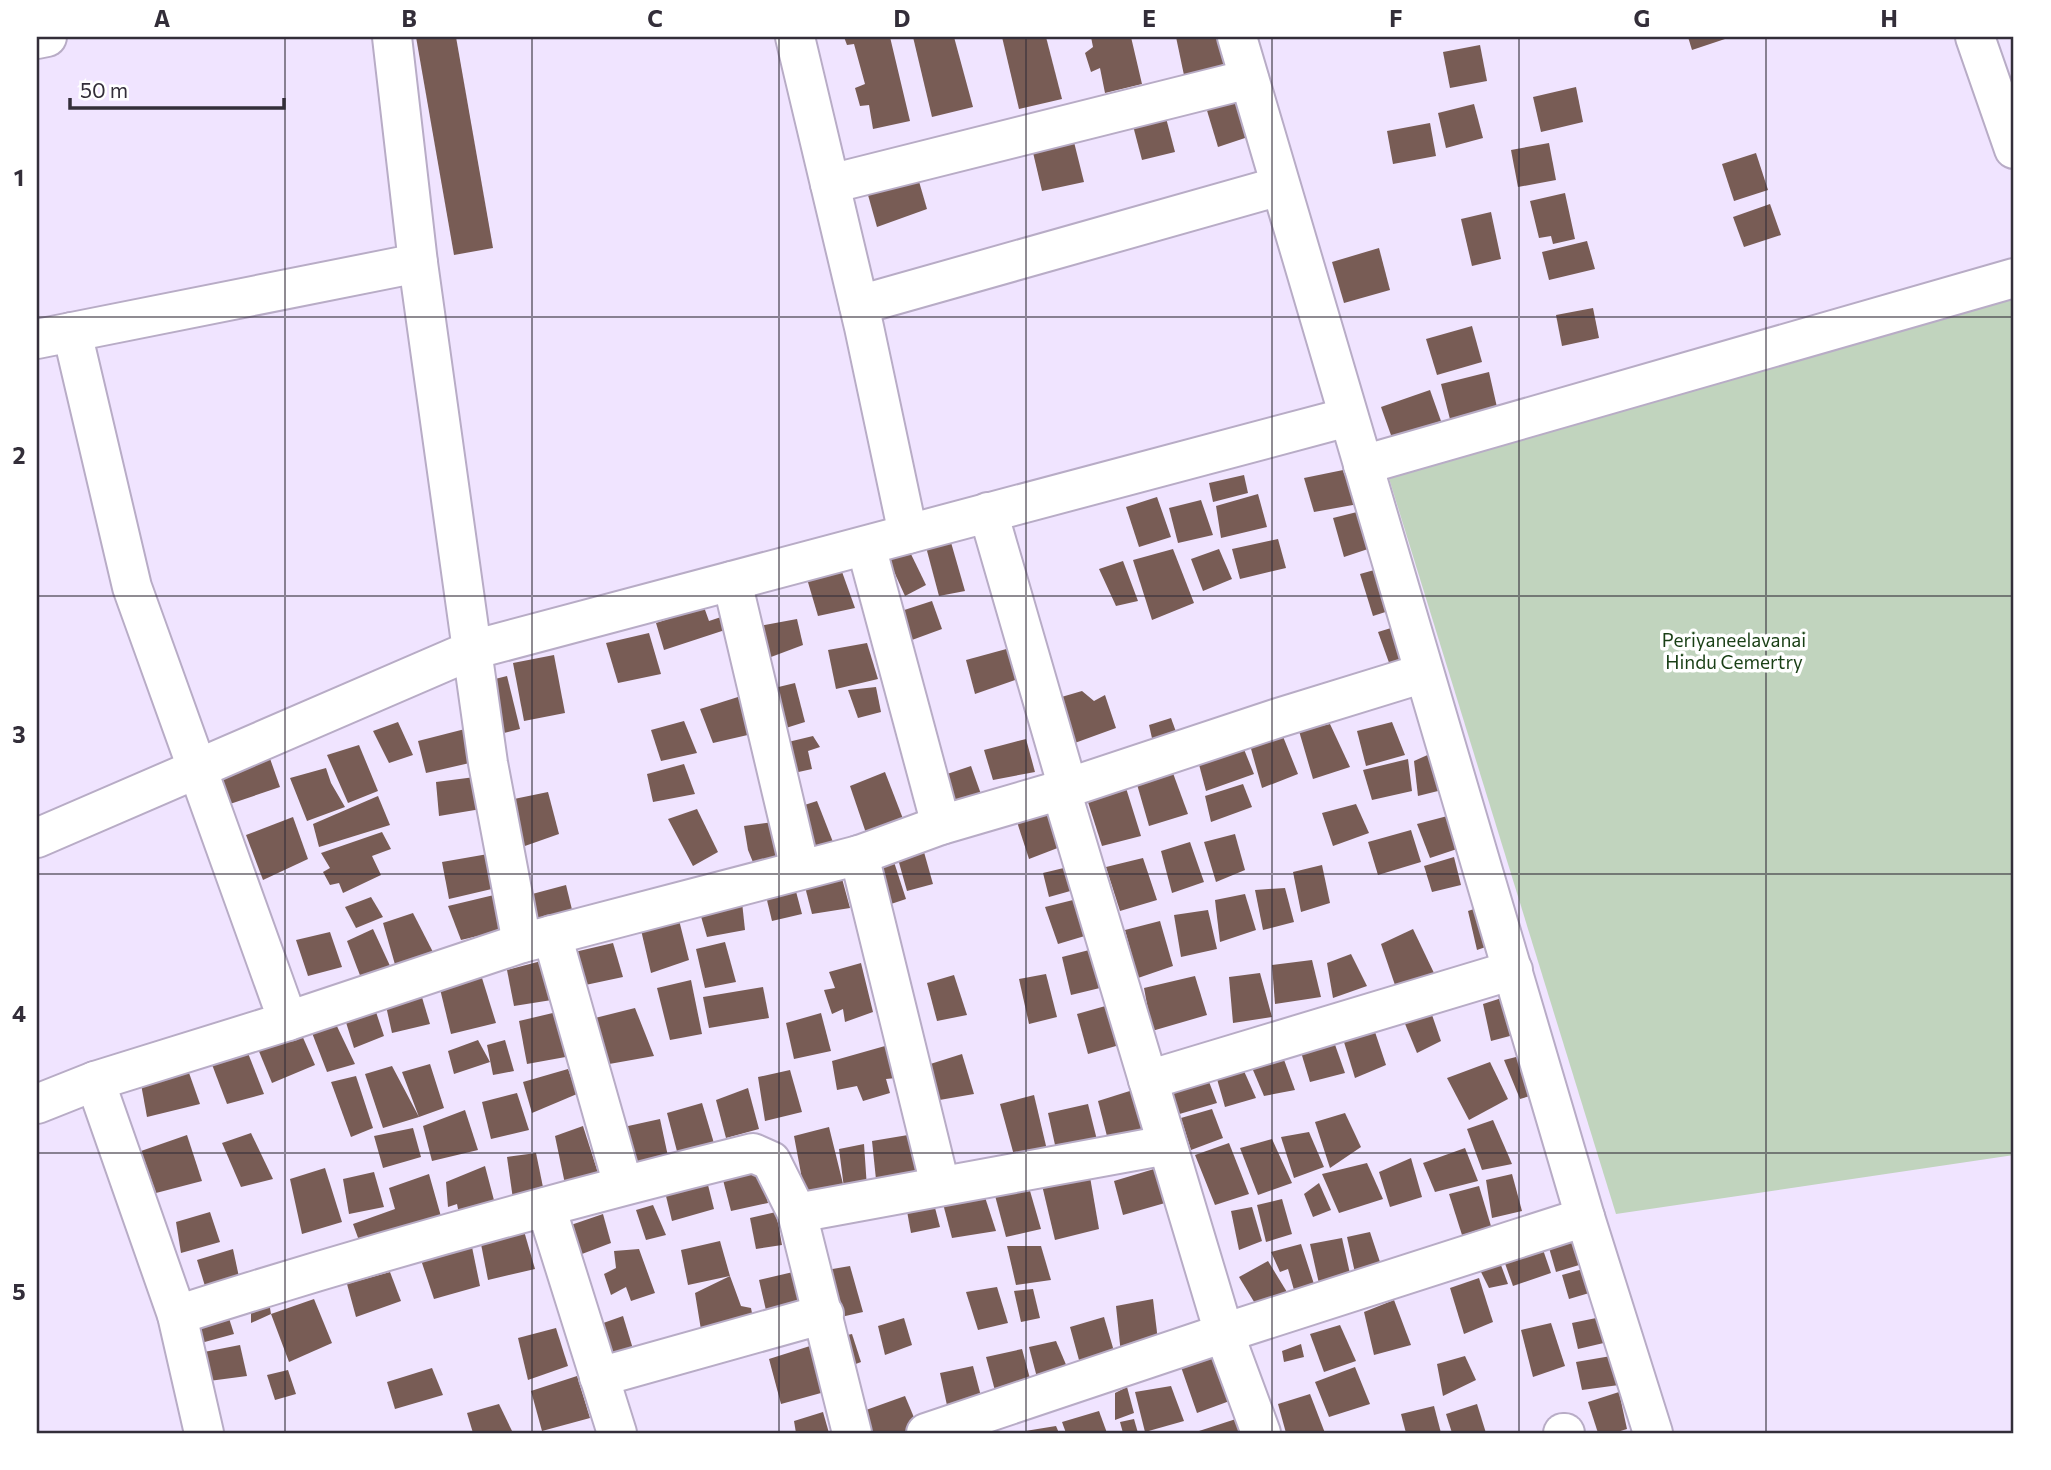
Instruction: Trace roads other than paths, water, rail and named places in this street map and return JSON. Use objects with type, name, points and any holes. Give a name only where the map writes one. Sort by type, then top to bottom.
[{"type":"street","points":[[37,39],[47,37]]},
{"type":"street","points":[[392,37],[418,263],[488,763],[537,939],[623,1185]]},
{"type":"street","points":[[795,37],[859,305],[908,534]]},
{"type":"street","points":[[1237,37],[1585,1217],[1653,1433]]},
{"type":"street","points":[[1975,37],[2014,149]]},
{"type":"street","points":[[830,184],[1249,79]]},
{"type":"street","points":[[859,305],[1280,186]]},
{"type":"street","points":[[288,1021],[132,587],[54,335],[418,263]]},
{"type":"street","points":[[1363,465],[2014,278]]},
{"type":"street","points":[[37,838],[472,650],[1348,417]]},
{"type":"street","points":[[988,513],[1167,1145],[1224,1333],[1261,1433]]},
{"type":"street","points":[[866,546],[941,825]]},
{"type":"street","points":[[732,581],[800,869]]},
{"type":"street","points":[[37,1104],[95,1081],[537,939],[859,855],[941,825],[1064,789],[1424,673]]},
{"type":"street","points":[[859,855],[940,1185]]},
{"type":"street","points":[[1148,1080],[1513,970]]},
{"type":"street","points":[[95,1081],[177,1314],[204,1433]]},
{"type":"street","points":[[797,1213],[1167,1145]]},
{"type":"street","points":[[177,1314],[623,1185],[754,1153],[771,1161],[797,1213],[852,1433]]},
{"type":"street","points":[[546,1207],[617,1433]]},
{"type":"street","points":[[926,1433],[1224,1333],[1585,1217]]},
{"type":"street","points":[[599,1377],[824,1314]]},
{"type":"park label","name":"Periyaneelavanai Hindu Cemertry","points":[[1734,650]]}]
